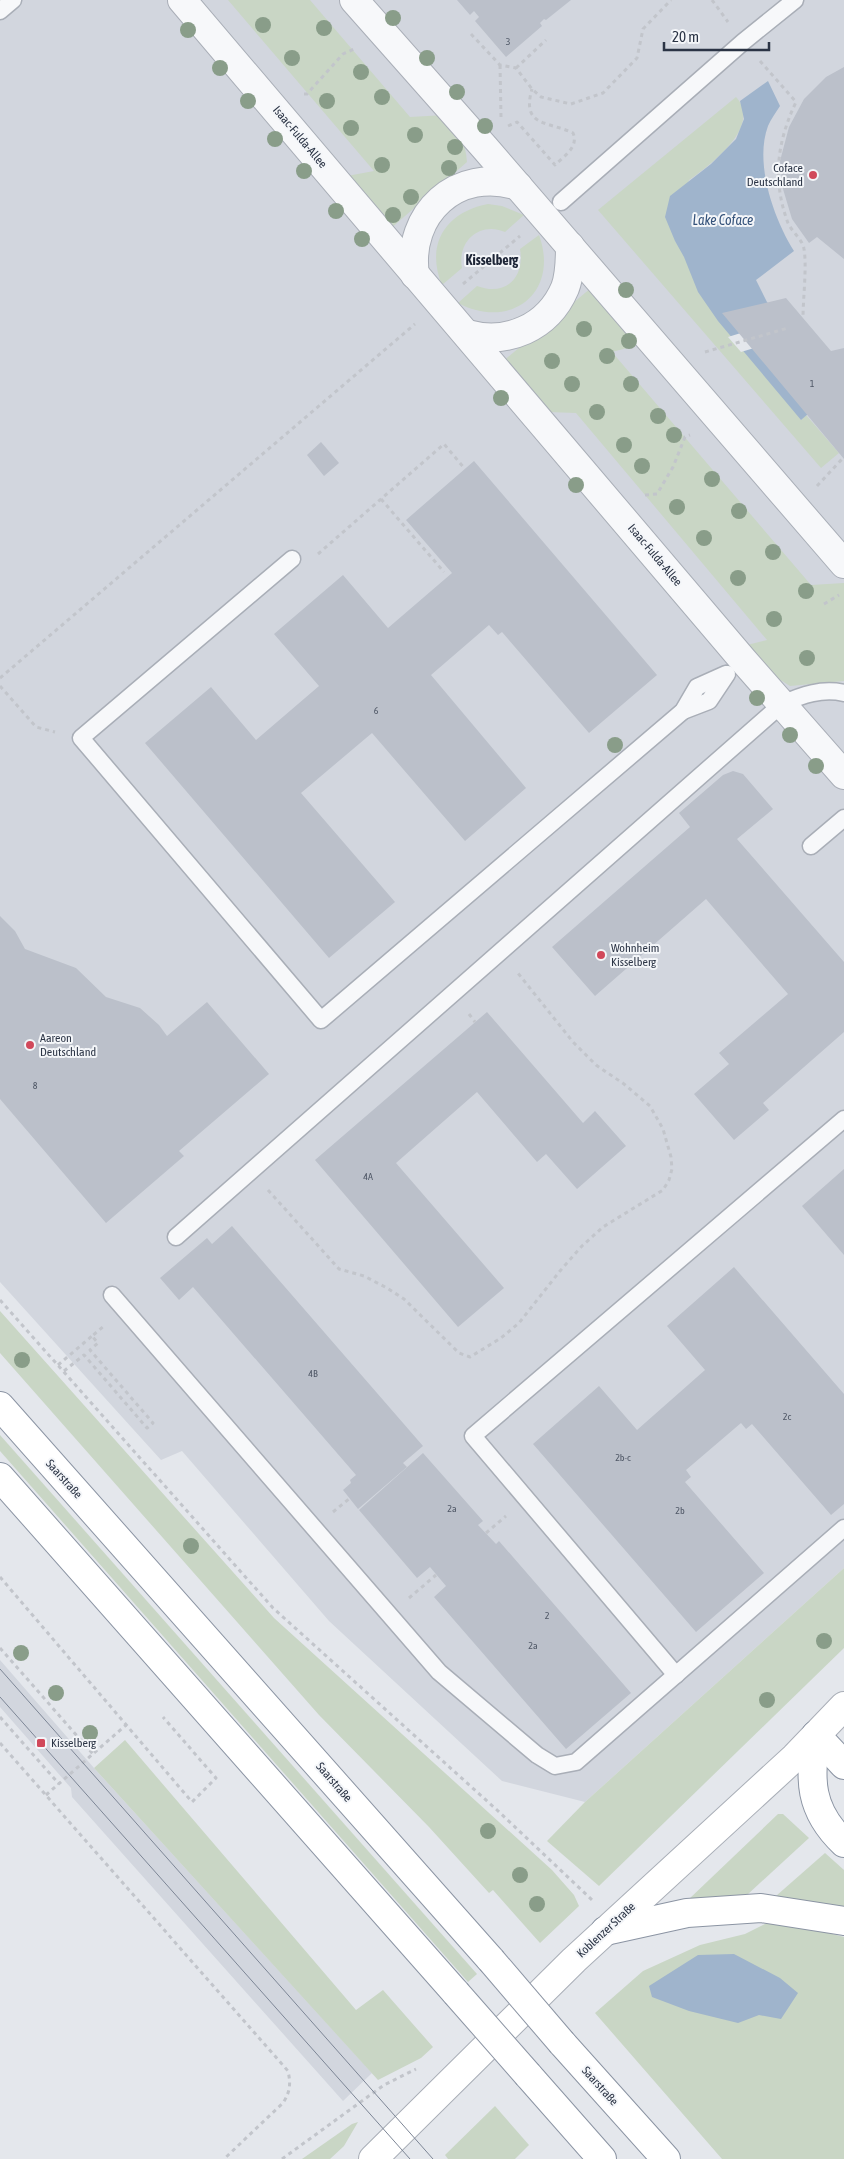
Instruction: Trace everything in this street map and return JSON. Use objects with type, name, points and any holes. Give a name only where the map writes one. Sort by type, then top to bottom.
[{"type":"main road","name":"Saarstraße","points":[[0,1406],[666,2159]]},
{"type":"main road","points":[[0,1478],[602,2159]]},
{"type":"main road","name":"Koblenzer Straße","points":[[373,2159],[605,1931],[795,1756],[844,1706]]},
{"type":"main road","points":[[816,1734],[844,1765]]},
{"type":"main road","points":[[816,1734],[811,1767],[812,1789],[819,1809],[832,1832],[844,1843]]},
{"type":"main road","points":[[605,1931],[687,1913],[761,1908],[844,1921]]},
{"type":"street","name":"Isaac-Fulda-Allee","points":[[182,0],[467,334],[734,667],[782,704],[844,775]]},
{"type":"street","points":[[354,0],[518,186],[844,564]]},
{"type":"street","points":[[415,275],[413,256],[416,237],[424,219],[444,197],[461,187],[480,182],[499,181],[518,186]]},
{"type":"street","points":[[467,334],[486,338],[506,337],[526,331],[542,320],[556,305],[565,287],[569,267],[570,246]]},
{"type":"lane","points":[[0,11],[13,0]]},
{"type":"lane","points":[[561,202],[743,42],[795,0]]},
{"type":"lane","points":[[292,559],[81,738],[321,1020],[683,711],[697,687],[734,667]]},
{"type":"lane","points":[[176,1237],[782,704],[813,693],[825,691],[844,693]]},
{"type":"lane","points":[[811,846],[844,818]]},
{"type":"lane","points":[[676,1674],[473,1436],[844,1119]]},
{"type":"lane","points":[[112,1295],[439,1672],[537,1755],[554,1766],[576,1762],[844,1528]]},
{"type":"path","points":[[471,34],[500,65],[516,68],[532,89],[541,97],[571,104],[603,94],[637,58],[643,29],[671,0]]},
{"type":"path","points":[[516,68],[546,40]]},
{"type":"path","points":[[743,42],[796,102],[786,125],[778,155],[779,187],[789,224],[804,247],[803,318]]},
{"type":"path","points":[[299,94],[307,94],[343,54],[358,47]]},
{"type":"path","points":[[500,65],[501,119]]},
{"type":"path","points":[[502,128],[517,122],[554,165],[573,147],[575,142],[573,133],[541,123],[532,114],[529,99],[532,89]]},
{"type":"path","points":[[460,287],[524,232]]},
{"type":"path","points":[[0,678],[418,321]]},
{"type":"path","points":[[697,354],[788,328]]},
{"type":"path","points":[[639,495],[657,494],[673,467],[685,436],[692,434]]},
{"type":"path","points":[[313,558],[444,444],[465,470]]},
{"type":"path","points":[[813,490],[843,458]]},
{"type":"path","points":[[381,499],[444,572]]},
{"type":"path","points":[[824,604],[844,592]]},
{"type":"path","points":[[0,686],[36,727]]},
{"type":"path","points":[[251,1172],[339,1268],[364,1276],[404,1299],[459,1353],[470,1357],[501,1338],[519,1323],[582,1246],[620,1215],[663,1190],[669,1180],[671,1157],[663,1129],[650,1106],[624,1084],[596,1066],[573,1042],[501,952]]},
{"type":"path","points":[[0,1300],[273,1608],[497,1810],[592,1901]]},
{"type":"path","points":[[58,1364],[92,1336]]},
{"type":"path","points":[[64,1371],[84,1354],[147,1428],[153,1423],[90,1350]]},
{"type":"path","points":[[389,1614],[436,1575]]},
{"type":"path","points":[[0,1577],[192,1802],[216,1778],[163,1717]]},
{"type":"path","points":[[0,1648],[93,1754]]},
{"type":"path","points":[[0,1717],[59,1784]]},
{"type":"path","points":[[46,1795],[126,1725]]},
{"type":"path","points":[[0,1743],[288,2071],[291,2084],[289,2094],[284,2103],[224,2159]]},
{"type":"path","points":[[282,2159],[384,2085],[422,2066]]},
{"type":"shaded area","name":"Kisselberg","points":[[0,0],[844,0],[844,1568],[585,1802],[502,1781],[329,1621],[182,1451],[161,1460],[0,1282]]},
{"type":"shaded area","points":[[0,1660],[94,1768],[372,2073],[343,2101],[72,1797],[71,1788],[0,1707]]},
{"type":"green space","points":[[228,0],[310,0],[410,117],[445,115],[460,137],[465,148],[467,162],[389,230],[347,176],[374,171]]},
{"type":"green space","points":[[736,97],[743,108],[743,120],[739,132],[720,155],[689,180],[675,241],[801,420],[806,415],[839,453],[821,468],[598,210]]},
{"type":"green space","points":[[488,204],[502,206],[524,215],[505,232],[487,229],[472,236],[463,250],[462,268],[442,285],[437,270],[436,256],[438,243],[443,232],[461,214]]},
{"type":"green space","points":[[539,235],[544,255],[543,274],[537,289],[526,301],[512,309],[496,312],[478,310],[458,303],[477,286],[497,289],[505,287],[511,282],[519,268],[521,259],[520,249]]},
{"type":"green space","points":[[591,288],[642,344],[612,352],[811,585],[844,583],[844,681],[790,686],[774,676],[747,645],[767,640],[576,413],[547,412],[502,362]]},
{"type":"green space","points":[[0,1311],[274,1618],[552,1870],[574,1895],[579,1906],[540,1943],[493,1890],[489,1893],[429,1827],[319,1715],[0,1353]]},
{"type":"green space","points":[[0,1435],[477,1974],[468,1982],[0,1451]]},
{"type":"green space","points":[[844,1568],[844,1648],[599,1886],[547,1841],[585,1802]]},
{"type":"green space","points":[[125,1740],[356,2010],[383,1990],[433,2047],[421,2058],[378,2080],[94,1768]]},
{"type":"green space","points":[[778,1814],[783,1814],[809,1838],[747,1895],[688,1900]]},
{"type":"green space","points":[[825,1853],[844,1870],[844,1908],[776,1896]]},
{"type":"green space","points":[[767,1923],[801,1926],[844,1937],[844,2159],[722,2159],[595,2013],[643,1971],[700,1945],[745,1934]]},
{"type":"green space","points":[[495,2106],[529,2145],[515,2159],[448,2159],[445,2155]]},
{"type":"green space","points":[[358,2122],[344,2146],[330,2159],[302,2159],[352,2124]]},
{"type":"water","name":"Lake Coface","points":[[768,81],[780,106],[768,126],[764,141],[765,173],[773,207],[794,251],[756,280],[767,302],[837,389],[801,420],[718,321],[698,292],[665,217],[670,196],[711,164],[736,139],[744,119],[740,101]]},
{"type":"water","points":[[734,1954],[780,1978],[798,1993],[781,2019],[759,2015],[738,2023],[689,2011],[652,1997],[649,1986],[698,1955]]},
{"type":"pier","points":[[782,320],[794,336],[741,352],[728,337]]},
{"type":"building","points":[[457,0],[571,0],[546,20],[544,19],[540,23],[542,26],[506,57],[475,21],[479,17],[474,11],[470,15]]},
{"type":"building","name":"Coface Deutschland","points":[[844,67],[844,259],[817,237],[809,243],[792,219],[783,189],[780,161],[789,127],[804,99],[826,77]]},
{"type":"building","points":[[786,298],[831,351],[844,348],[844,459],[722,313]]},
{"type":"building","points":[[321,442],[339,463],[324,476],[307,455]]},
{"type":"building","points":[[474,461],[657,675],[589,733],[502,632],[498,635],[489,625],[431,675],[526,788],[465,841],[372,733],[301,793],[395,902],[329,958],[145,743],[211,687],[256,740],[319,686],[274,634],[343,575],[388,628],[452,573],[406,520]]},
{"type":"building","name":"Wohnheim Kisselberg","points":[[733,771],[743,774],[773,809],[737,839],[844,962],[844,1032],[763,1103],[769,1110],[734,1140],[694,1094],[729,1064],[719,1053],[788,994],[706,899],[595,996],[552,947],[690,827],[679,813],[723,775]]},
{"type":"building","points":[[0,916],[15,931],[25,949],[76,968],[106,997],[140,1008],[159,1025],[167,1036],[207,1002],[269,1074],[179,1151],[184,1156],[106,1223],[0,1099]]},
{"type":"building","points":[[487,1012],[583,1123],[595,1111],[626,1146],[577,1189],[546,1154],[537,1162],[477,1092],[396,1163],[504,1288],[458,1327],[315,1160]]},
{"type":"building","points":[[844,1169],[844,1255],[802,1206]]},
{"type":"building","points":[[232,1226],[423,1446],[403,1463],[407,1467],[358,1509],[343,1490],[356,1475],[193,1287],[179,1300],[160,1278],[207,1238],[212,1244]]},
{"type":"building","points":[[734,1267],[844,1394],[844,1504],[831,1515],[752,1424],[746,1429],[741,1423],[686,1470],[691,1477],[685,1482],[764,1573],[696,1632],[533,1444],[599,1386],[637,1430],[705,1370],[667,1326]]},
{"type":"building","points":[[423,1453],[483,1521],[478,1525],[496,1544],[499,1541],[631,1693],[566,1749],[434,1597],[446,1586],[430,1567],[417,1578],[359,1510]]},
{"type":"tram line","points":[[0,1669],[433,2159]]},
{"type":"tram line","points":[[0,1697],[410,2159]]},
{"type":"place","name":"Coface Deutschland","points":[[813,175]]},
{"type":"place","name":"Wohnheim Kisselberg","points":[[601,955]]},
{"type":"place","name":"Aareon Deutschland","points":[[30,1045]]},
{"type":"place","name":"Kisselberg","points":[[41,1743]]},
{"type":"district","name":"Kisselberg","points":[[492,260]]}]
